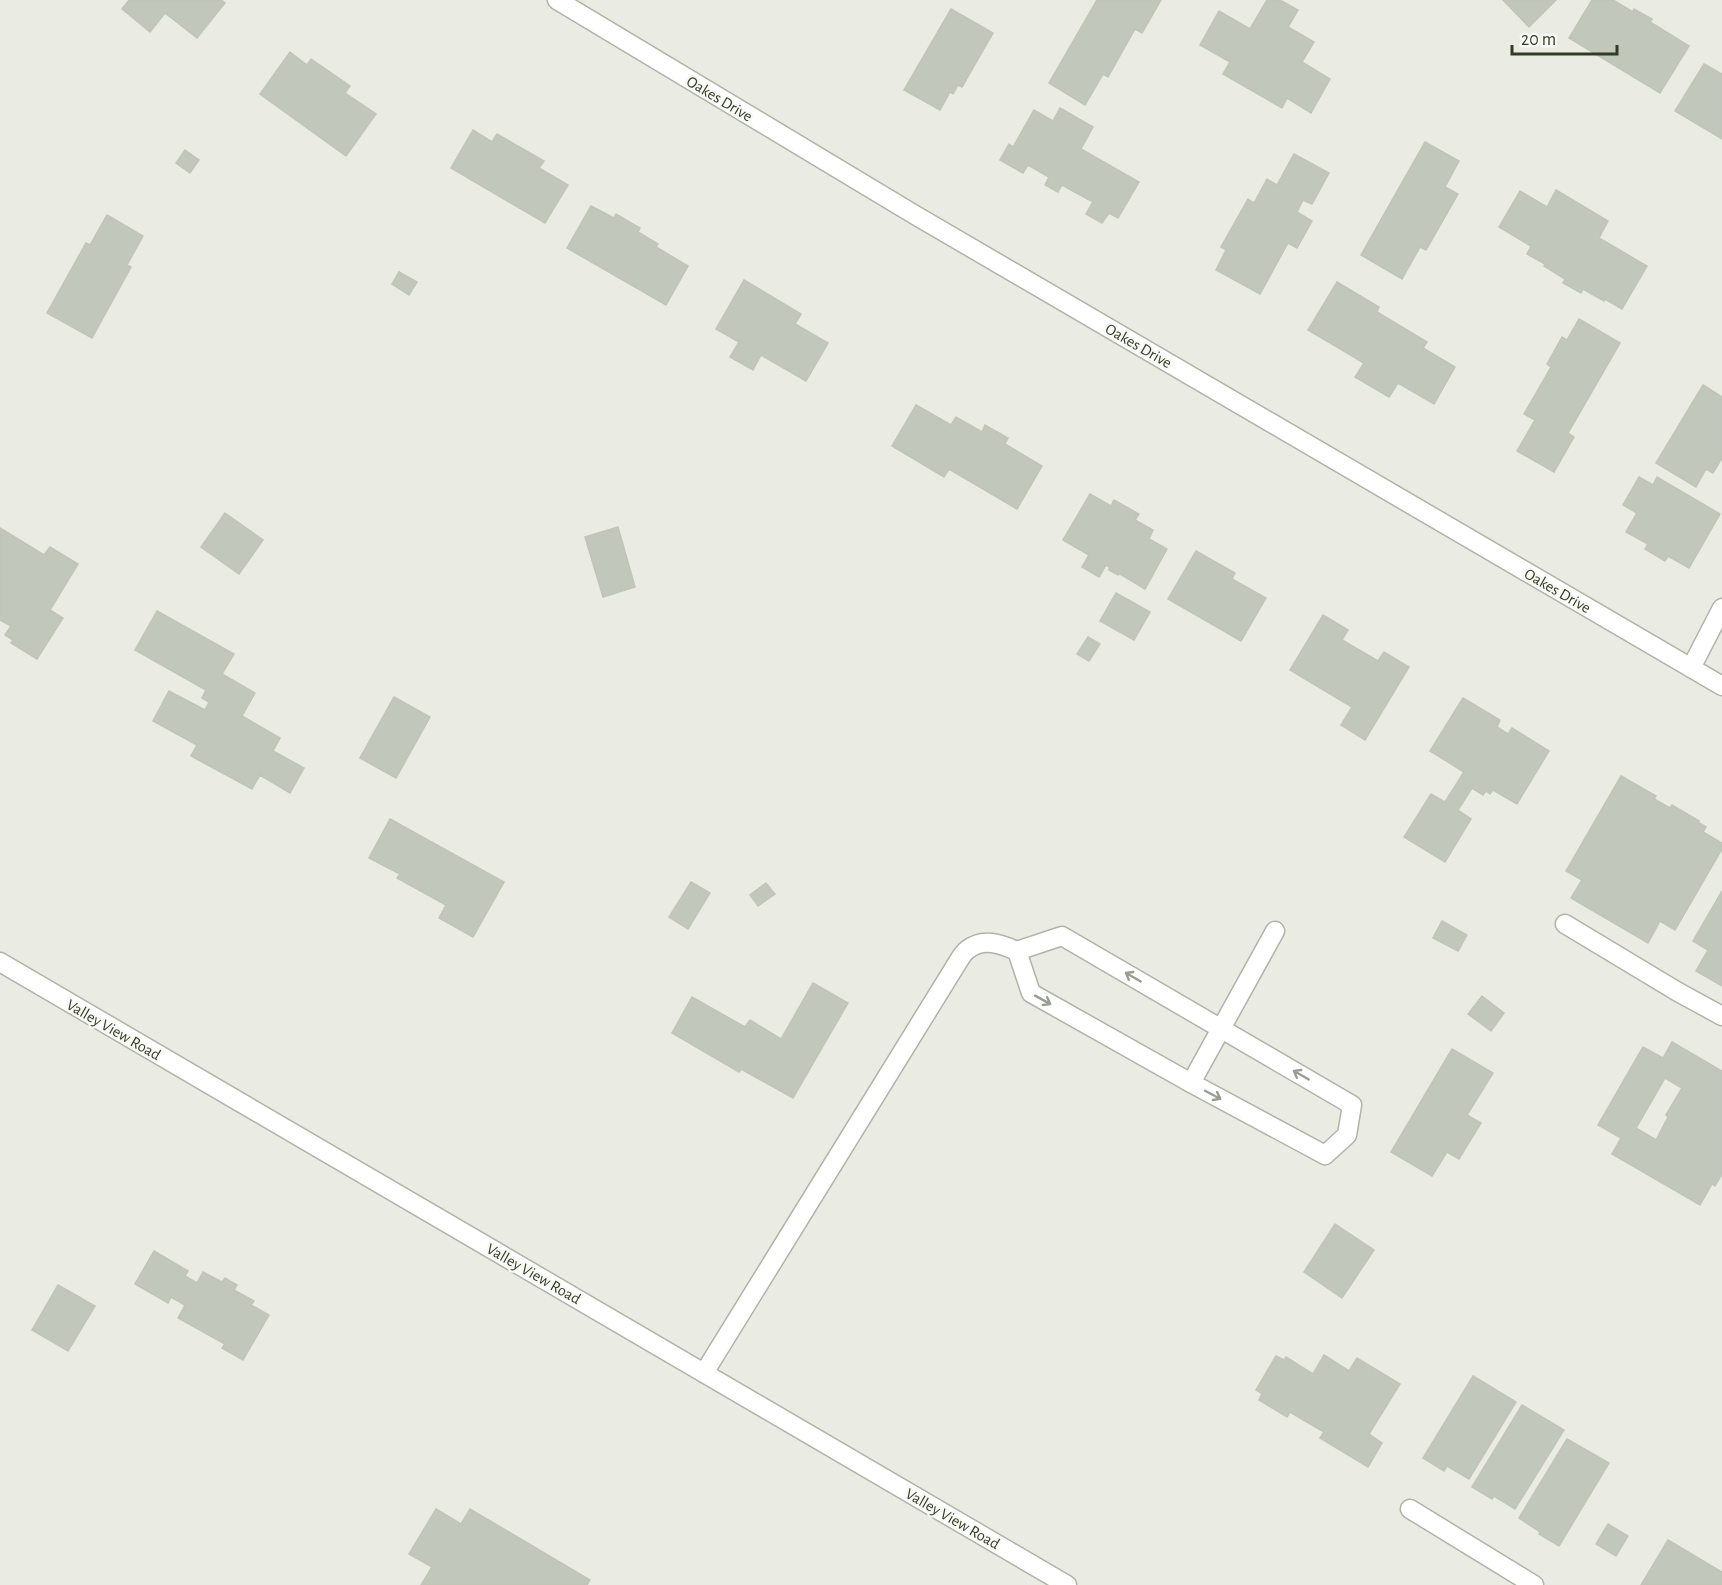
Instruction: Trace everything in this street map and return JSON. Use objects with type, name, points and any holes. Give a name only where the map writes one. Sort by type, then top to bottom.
[{"type":"street","name":"Oakes Drive","points":[[557,0],[915,215],[1722,686]]},
{"type":"street","points":[[1691,668],[1722,608]]},
{"type":"street","points":[[1564,924],[1722,1016]]},
{"type":"street","points":[[1191,1083],[1275,932]]},
{"type":"street","points":[[704,1373],[956,965],[968,950],[984,942],[999,943],[1017,951],[1062,936],[1352,1105],[1347,1135],[1325,1155],[1191,1083],[1030,993],[1017,951]]},
{"type":"street","name":"Valley View Road","points":[[0,962],[1067,1585]]},
{"type":"street","points":[[1410,1509],[1534,1585]]},
{"type":"building","points":[[129,0],[221,0],[225,3],[197,38],[165,13],[150,32],[122,9]]},
{"type":"building","points":[[1097,0],[1161,0],[1142,33],[1135,29],[1108,77],[1103,74],[1085,105],[1049,83]]},
{"type":"building","points":[[1267,0],[1280,0],[1298,10],[1288,27],[1314,42],[1302,62],[1330,79],[1311,113],[1287,98],[1282,108],[1223,74],[1230,62],[1200,45],[1219,11],[1250,29]]},
{"type":"building","points":[[1503,0],[1556,0],[1529,27]]},
{"type":"building","points":[[1592,0],[1613,0],[1633,12],[1634,9],[1652,19],[1650,22],[1689,46],[1660,93],[1569,38]]},
{"type":"building","points":[[951,9],[993,33],[962,87],[958,85],[953,94],[950,92],[940,110],[904,90]]},
{"type":"building","points":[[290,52],[307,65],[311,59],[350,86],[345,93],[376,114],[346,156],[260,94]]},
{"type":"building","points":[[1704,64],[1722,74],[1722,139],[1675,111]]},
{"type":"building","points":[[1060,108],[1093,127],[1081,149],[1139,182],[1118,218],[1109,213],[1102,223],[1086,214],[1093,202],[1062,185],[1058,192],[1045,185],[1049,177],[1028,165],[1023,173],[1000,160],[1009,144],[1013,147],[1034,110],[1053,121]]},
{"type":"building","points":[[473,130],[492,142],[497,134],[544,161],[539,168],[568,185],[545,223],[451,168]]},
{"type":"building","points":[[1425,142],[1459,161],[1445,187],[1458,194],[1426,250],[1420,247],[1402,279],[1361,255]]},
{"type":"building","points":[[185,150],[199,160],[190,173],[176,163]]},
{"type":"building","points":[[1294,154],[1329,173],[1312,204],[1303,200],[1297,212],[1312,221],[1297,248],[1288,243],[1260,294],[1216,270],[1226,250],[1221,247],[1248,199],[1254,203],[1267,179],[1277,185]]},
{"type":"building","points":[[1556,190],[1608,221],[1599,238],[1647,266],[1622,309],[1583,289],[1581,293],[1563,283],[1565,279],[1527,254],[1531,246],[1499,227],[1520,191],[1547,207]]},
{"type":"building","points":[[591,206],[614,218],[616,214],[640,228],[638,232],[658,244],[656,247],[688,266],[666,305],[567,248]]},
{"type":"building","points":[[107,215],[143,236],[127,265],[131,267],[92,338],[47,313],[86,243],[90,245]]},
{"type":"building","points":[[399,272],[417,282],[409,295],[392,284]]},
{"type":"building","points":[[744,280],[801,314],[795,324],[828,343],[806,381],[761,355],[753,370],[730,357],[739,342],[716,329]]},
{"type":"building","points":[[1337,282],[1379,307],[1377,312],[1427,342],[1423,348],[1455,367],[1434,404],[1398,383],[1389,397],[1355,377],[1364,363],[1308,330]]},
{"type":"building","points":[[1579,319],[1620,343],[1568,433],[1574,437],[1554,472],[1517,451],[1535,420],[1524,414],[1551,367],[1547,364],[1562,337],[1567,340]]},
{"type":"building","points":[[1703,385],[1722,397],[1722,458],[1713,473],[1706,469],[1696,487],[1656,463]]},
{"type":"building","points":[[916,405],[951,425],[956,417],[982,432],[985,425],[1008,438],[1005,444],[1042,466],[1017,509],[949,469],[944,477],[892,446]]},
{"type":"building","points":[[1639,477],[1653,485],[1657,477],[1720,514],[1689,568],[1668,556],[1665,561],[1645,549],[1648,544],[1626,532],[1637,513],[1623,505]]},
{"type":"building","points":[[1090,494],[1111,506],[1114,500],[1139,514],[1135,520],[1153,530],[1149,539],[1167,549],[1145,589],[1109,570],[1106,565],[1099,577],[1082,567],[1089,555],[1063,540]]},
{"type":"building","points":[[225,513],[263,540],[239,574],[201,547]]},
{"type":"building","points":[[618,527],[635,587],[603,597],[585,537]]},
{"type":"building","points":[[0,528],[44,555],[50,547],[78,564],[50,610],[63,618],[37,659],[11,643],[13,640],[5,635],[11,626],[0,620]]},
{"type":"building","points":[[1196,551],[1235,573],[1232,579],[1266,598],[1241,641],[1168,599]]},
{"type":"building","points":[[1116,593],[1150,612],[1134,640],[1100,621]]},
{"type":"building","points":[[157,611],[234,654],[222,674],[255,693],[242,716],[280,738],[273,751],[304,768],[290,793],[260,775],[252,789],[191,756],[197,745],[153,721],[169,691],[205,710],[209,702],[202,698],[206,690],[135,650]]},
{"type":"building","points":[[1323,615],[1348,630],[1342,640],[1378,661],[1384,652],[1409,667],[1365,740],[1341,725],[1352,707],[1290,670]]},
{"type":"building","points":[[1088,637],[1100,644],[1089,661],[1077,654]]},
{"type":"building","points":[[394,697],[430,717],[396,778],[360,758]]},
{"type":"building","points":[[1463,698],[1500,720],[1497,727],[1508,734],[1512,728],[1549,751],[1517,804],[1493,790],[1490,794],[1486,791],[1483,795],[1472,788],[1458,810],[1471,819],[1445,862],[1404,837],[1431,794],[1445,802],[1464,772],[1430,751]]},
{"type":"building","points":[[1621,776],[1656,796],[1654,799],[1670,808],[1672,805],[1699,821],[1706,827],[1703,832],[1722,843],[1722,849],[1675,930],[1660,921],[1648,943],[1571,898],[1582,880],[1566,871]]},
{"type":"building","points":[[390,819],[504,882],[473,937],[439,918],[446,905],[397,878],[400,874],[369,858]]},
{"type":"building","points":[[691,882],[710,893],[688,929],[669,917]]},
{"type":"building","points":[[766,883],[775,894],[758,906],[750,895]]},
{"type":"building","points":[[1722,891],[1722,986],[1696,971],[1708,950],[1693,941]]},
{"type":"building","points":[[1442,921],[1467,935],[1458,951],[1433,938]]},
{"type":"building","points":[[813,983],[848,1003],[793,1098],[741,1069],[739,1072],[672,1033],[692,997],[745,1027],[750,1020],[781,1039]]},
{"type":"building","points":[[1482,996],[1504,1013],[1491,1031],[1468,1014]]},
{"type":"building","points":[[1672,1042],[1722,1071],[1722,1174],[1715,1186],[1712,1184],[1700,1205],[1612,1154],[1621,1138],[1598,1125],[1643,1047],[1663,1058]],"holes":[[[1665,1078],[1682,1088],[1666,1115],[1668,1117],[1656,1140],[1636,1128]]]},
{"type":"building","points":[[1452,1049],[1493,1073],[1467,1115],[1481,1123],[1459,1159],[1447,1152],[1432,1176],[1391,1152]]},
{"type":"building","points":[[1335,1224],[1374,1250],[1342,1298],[1304,1272]]},
{"type":"building","points":[[154,1251],[188,1271],[185,1276],[197,1283],[203,1272],[222,1282],[225,1278],[237,1285],[234,1290],[254,1301],[251,1305],[269,1315],[243,1360],[222,1348],[225,1344],[178,1318],[185,1305],[171,1297],[168,1303],[135,1284]]},
{"type":"building","points":[[58,1285],[95,1306],[68,1351],[32,1330]]},
{"type":"building","points":[[1324,1355],[1349,1371],[1357,1358],[1400,1384],[1369,1434],[1382,1443],[1368,1467],[1320,1438],[1324,1432],[1290,1412],[1287,1417],[1259,1400],[1262,1394],[1256,1390],[1276,1356],[1284,1360],[1286,1357],[1313,1374]]},
{"type":"building","points":[[1473,1376],[1516,1402],[1469,1479],[1447,1466],[1444,1471],[1423,1458]]},
{"type":"building","points":[[1522,1405],[1564,1430],[1515,1509],[1494,1496],[1492,1499],[1472,1487]]},
{"type":"building","points":[[1567,1439],[1609,1463],[1559,1546],[1519,1518]]},
{"type":"building","points":[[436,1509],[461,1524],[470,1509],[590,1580],[587,1585],[421,1585],[432,1567],[409,1554]]},
{"type":"building","points":[[1608,1524],[1628,1536],[1616,1556],[1596,1544]]},
{"type":"building","points":[[1668,1540],[1722,1572],[1722,1585],[1641,1585]]}]
